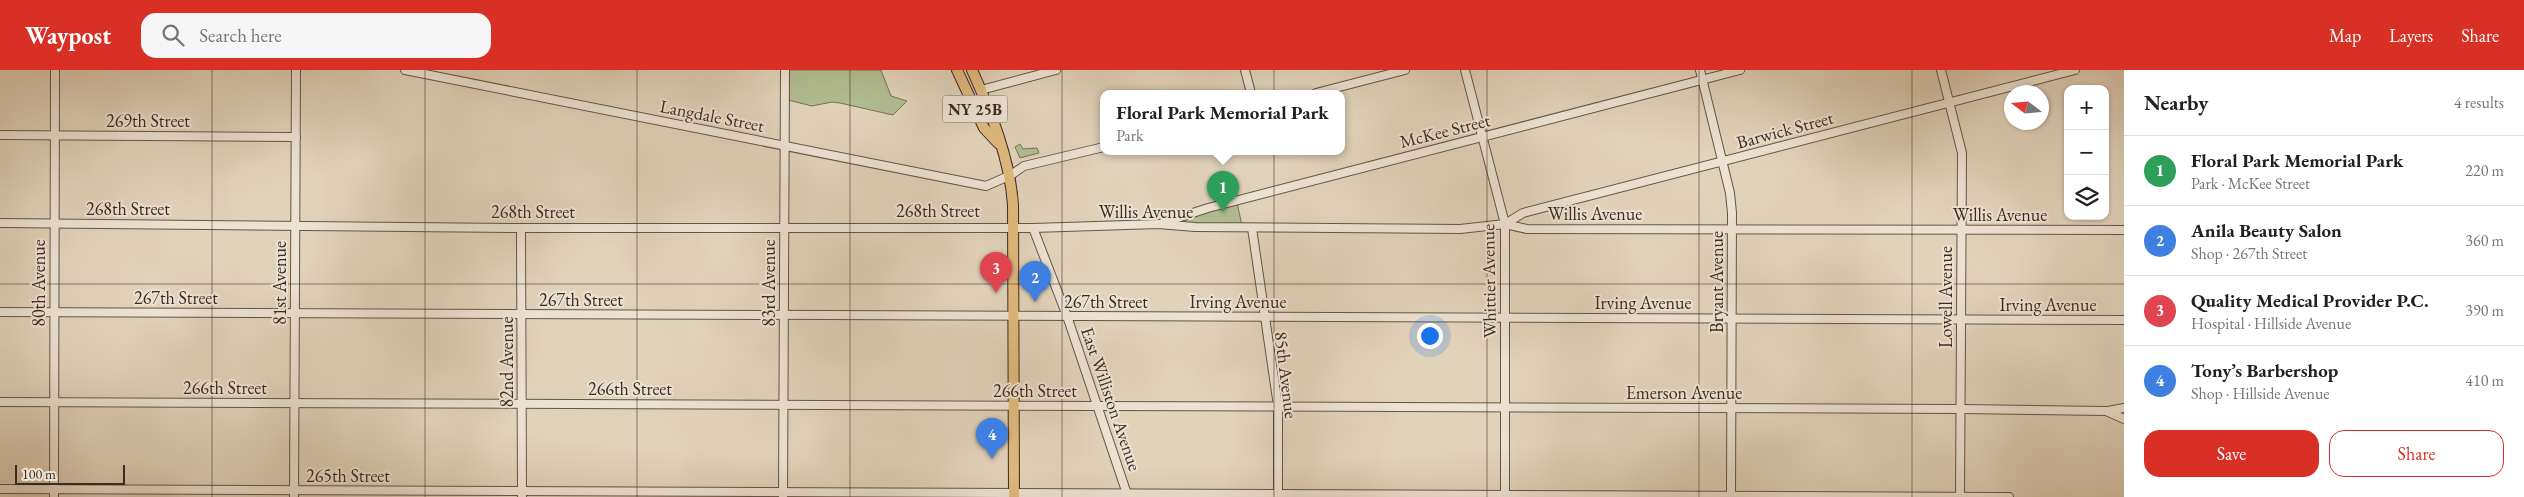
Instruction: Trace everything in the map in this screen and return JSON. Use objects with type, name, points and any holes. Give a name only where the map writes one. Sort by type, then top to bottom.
[{"type":"main road","name":"NY 25B","points":[[957,70],[984,128],[999,144]]},
{"type":"main road","name":"NY 25B","points":[[972,70],[994,120],[999,144],[1011,176],[1013,227],[1014,495]]},
{"type":"street","name":"80th Avenue","points":[[54,493],[55,70]]},
{"type":"street","name":"81st Avenue","points":[[294,494],[296,70]]},
{"type":"street","name":"Langdale Street","points":[[405,70],[986,186],[1011,176],[1024,166],[1100,148]]},
{"type":"street","name":"83rd Avenue","points":[[783,495],[784,70]]},
{"type":"street","points":[[981,90],[1056,70]]},
{"type":"street","points":[[1245,70],[1250,90]]},
{"type":"street","points":[[1328,90],[1405,70]]},
{"type":"street","name":"Whittier Avenue","points":[[1465,70],[1505,224],[1504,496]]},
{"type":"street","name":"Bryant Avenue","points":[[1700,70],[1730,193],[1732,230],[1732,496]]},
{"type":"street","name":"McKee Street","points":[[1158,224],[1208,208],[1740,70]]},
{"type":"street","name":"Lowell Avenue","points":[[1941,70],[1962,153],[1960,497]]},
{"type":"street","name":"Barwick Street","points":[[1505,224],[1523,213],[2075,70]]},
{"type":"street","name":"269th Street","points":[[0,135],[296,137]]},
{"type":"street","name":"268th Street","points":[[0,223],[296,224],[521,228],[784,226],[1066,227]]},
{"type":"street","name":"Willis Avenue","points":[[1066,227],[1158,224],[1252,228],[1460,229],[1505,224],[1527,229],[2124,230]]},
{"type":"street","name":"82nd Avenue","points":[[521,228],[522,494]]},
{"type":"street","name":"East Williston Avenue","points":[[1033,228],[1067,316],[1127,496]]},
{"type":"street","name":"85th Avenue","points":[[1252,228],[1278,406],[1278,496]]},
{"type":"street","name":"267th Street","points":[[0,312],[1162,317]]},
{"type":"street","name":"Irving Avenue","points":[[1162,317],[2124,320]]},
{"type":"street","name":"266th Street","points":[[0,402],[1259,406]]},
{"type":"street","name":"Emerson Avenue","points":[[1259,406],[2108,411],[2124,408]]},
{"type":"street","name":"Emerson Avenue","points":[[2108,411],[2124,418]]},
{"type":"street","name":"265th Street","points":[[0,489],[54,493],[294,494],[2009,497]]},
{"type":"green space","points":[[789,70],[881,70],[891,96],[907,101],[893,115],[840,103],[832,102],[812,106],[788,100]]},
{"type":"green space","points":[[1020,144],[1023,149],[1037,148],[1039,153],[1020,158],[1015,147]]},
{"type":"green space","points":[[1237,202],[1242,226],[1178,222]]},
{"type":"place","name":"Floral Park Memorial Park","points":[[1223,212]]},
{"type":"place","name":"Quality Medical Provider P.C.","points":[[996,293]]},
{"type":"place","name":"Anila Beauty Salon","points":[[1035,302]]},
{"type":"place","name":"Tony’s Barbershop","points":[[992,459]]}]
